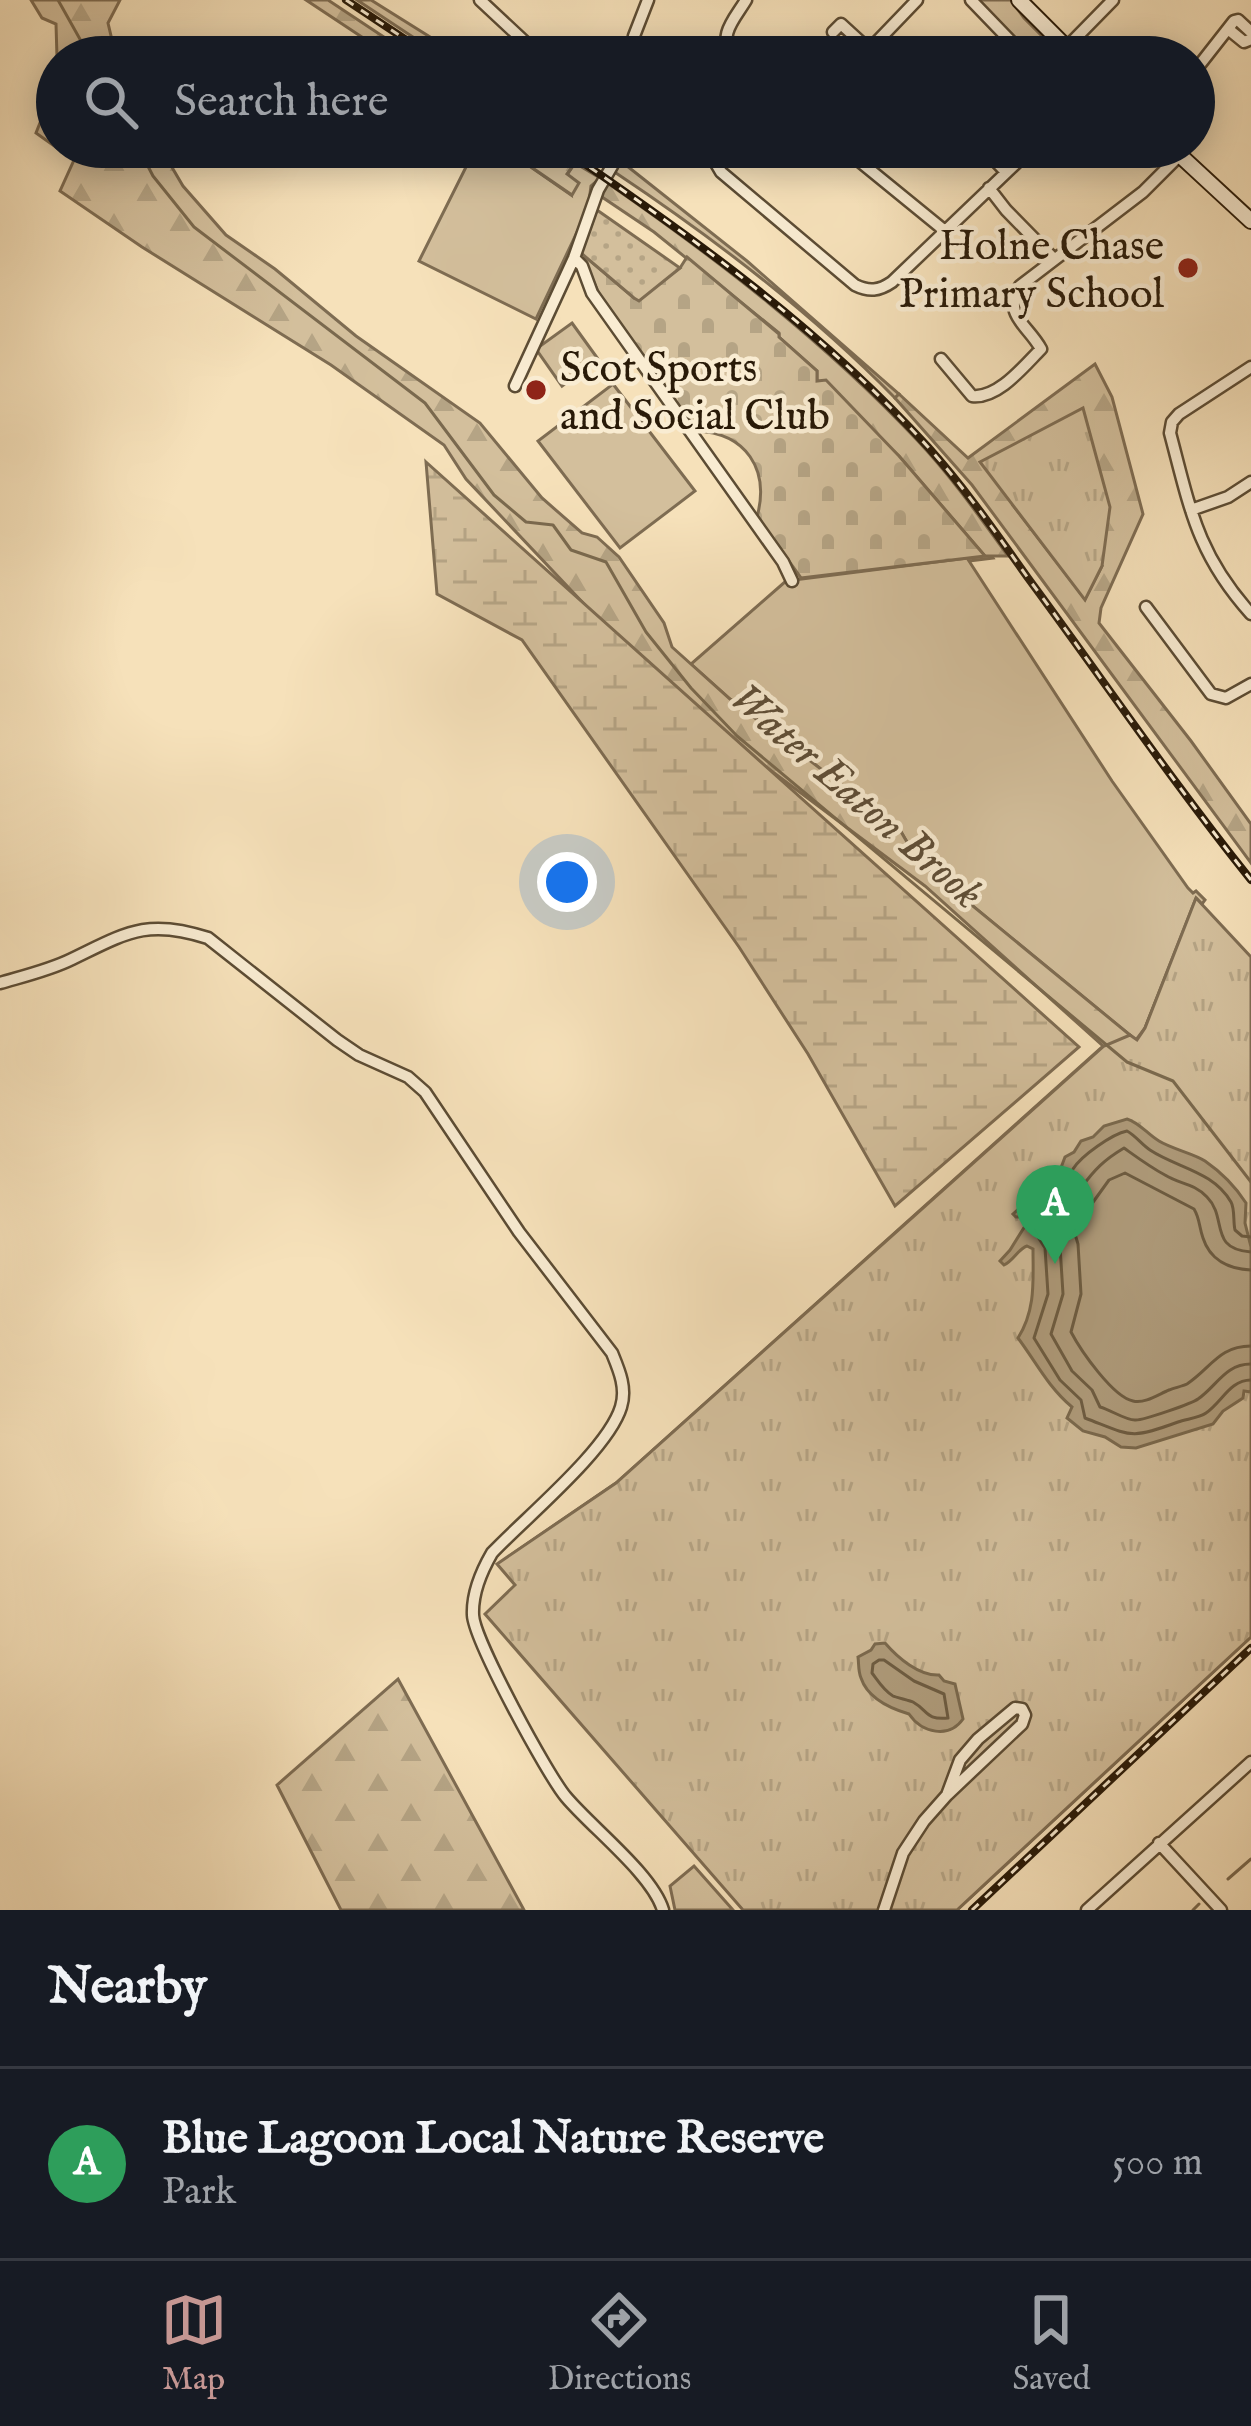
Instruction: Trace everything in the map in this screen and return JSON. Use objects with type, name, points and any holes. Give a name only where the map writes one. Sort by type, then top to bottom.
[{"type":"main road","points":[[1019,0],[1055,36]]},
{"type":"main road","points":[[1193,168],[1251,221]]},
{"type":"street","points":[[480,0],[519,36]]},
{"type":"street","points":[[634,36],[648,0]]},
{"type":"street","points":[[726,36],[746,0]]},
{"type":"street","points":[[887,36],[917,0]]},
{"type":"street","points":[[971,0],[1006,36]]},
{"type":"street","points":[[1084,36],[1113,0]]},
{"type":"street","points":[[1215,45],[1238,20],[1251,35]]},
{"type":"street","points":[[833,32],[841,24],[853,36]]},
{"type":"street","points":[[515,386],[611,168]]},
{"type":"street","points":[[719,168],[864,290],[884,288],[1010,168]]},
{"type":"street","points":[[868,168],[945,231]]},
{"type":"street","points":[[1002,168],[1006,172]]},
{"type":"street","points":[[941,359],[967,392],[979,398],[992,393],[1036,355],[1042,349],[1019,320],[1013,303],[1020,286],[1143,192],[1162,168]]},
{"type":"street","points":[[989,188],[1054,259]]},
{"type":"street","points":[[574,258],[592,293],[792,581]]},
{"type":"street","points":[[1251,367],[1179,414],[1170,433],[1191,510],[1213,566],[1251,614]]},
{"type":"street","points":[[1191,510],[1228,497],[1251,482]]},
{"type":"street","points":[[1239,601],[1251,591]]},
{"type":"street","points":[[1146,607],[1210,694],[1226,698],[1251,684]]},
{"type":"street","points":[[0,983],[57,965],[126,932],[186,931],[208,938],[358,1055],[408,1077],[446,1120],[519,1232],[612,1353],[623,1392],[611,1430],[595,1450],[492,1553],[474,1597],[475,1631],[562,1793],[655,1889],[663,1910]]},
{"type":"street","points":[[884,1910],[903,1853],[946,1795],[1022,1724],[1022,1709],[1015,1708],[959,1760],[946,1795]]},
{"type":"street","points":[[1087,1910],[1251,1762]]},
{"type":"street","points":[[1159,1843],[1221,1910]]},
{"type":"green space","points":[[31,0],[120,0],[108,23],[111,36],[56,36],[56,24],[42,18]]},
{"type":"green space","points":[[306,0],[328,0],[382,36],[360,36]]},
{"type":"green space","points":[[357,0],[371,0],[428,36],[411,36]]},
{"type":"green space","points":[[977,0],[1011,0],[1042,36],[1012,36]]},
{"type":"green space","points":[[70,168],[172,168],[226,235],[356,336],[480,423],[542,498],[619,557],[664,623],[672,647],[730,699],[900,830],[918,861],[1136,1040],[1145,1028],[1196,898],[1251,1637],[957,1910],[512,1554],[616,1483],[1103,1046],[925,886],[670,695],[466,479],[444,445],[331,365],[60,191]]},
{"type":"green space","points":[[466,168],[532,168],[571,195],[567,175],[572,168],[583,168],[600,178],[591,186],[588,209],[536,319],[419,261]]},
{"type":"green space","points":[[533,168],[571,168],[567,174],[579,183],[572,195]]},
{"type":"green space","points":[[630,168],[747,261],[899,394],[895,398],[830,336],[726,251],[612,173]]},
{"type":"green space","points":[[606,182],[728,271],[845,369],[929,454],[1008,556],[985,556],[899,456],[817,382],[817,371],[779,333],[654,232],[602,197]]},
{"type":"green space","points":[[597,210],[680,268],[639,301],[634,298],[581,253]]},
{"type":"green space","points":[[581,253],[634,298],[680,268],[687,257],[779,334],[817,371],[817,381],[826,380],[985,556],[801,578],[757,517],[760,484],[750,457],[728,439],[696,431],[600,296]]},
{"type":"green space","points":[[572,323],[598,359],[562,386],[536,349]]},
{"type":"green space","points":[[1095,364],[1112,397],[1143,514],[1101,608],[1099,623],[1251,824],[1251,863],[972,485],[895,398],[899,394],[968,458]],"holes":[[[1012,504],[1102,566],[1085,599]]]},
{"type":"green space","points":[[613,384],[695,491],[620,548],[538,441]]},
{"type":"green space","points":[[1083,408],[1110,507],[1102,566],[1085,600],[980,462]]},
{"type":"green space","points":[[426,462],[1079,1047],[895,1206],[808,1054],[739,947],[522,640],[437,594]]},
{"type":"green space","points":[[993,558],[969,561],[1112,781],[1188,888],[1205,900],[1202,904],[1197,899],[1137,1041],[918,861],[900,830],[691,664],[786,581]]},
{"type":"green space","points":[[1196,898],[1251,957],[1251,1637],[957,1910],[743,1910],[485,1614],[515,1585],[497,1564],[616,1483],[1104,1046],[1130,1035],[1137,1040]]},
{"type":"green space","points":[[398,1679],[524,1910],[341,1910],[277,1785]]},
{"type":"green space","points":[[694,1866],[733,1910],[675,1910],[670,1886]]},
{"type":"water","points":[[1127,1119],[1164,1144],[1205,1161],[1227,1180],[1246,1203],[1251,1247],[1251,1392],[1244,1391],[1243,1398],[1213,1424],[1136,1448],[1121,1447],[1083,1431],[1067,1418],[1072,1407],[1018,1338],[1031,1306],[1033,1249],[1024,1247],[1004,1265],[1000,1261],[1025,1226],[1022,1217],[1013,1214],[1059,1173],[1065,1157],[1081,1141],[1104,1126]]},
{"type":"water","points":[[885,1643],[917,1669],[955,1684],[963,1719],[957,1725],[943,1731],[928,1729],[869,1692],[858,1657],[875,1644]]},
{"type":"waterway","name":"Water Eaton Brook","points":[[58,0],[78,36]]},
{"type":"waterway","name":"Water Eaton Brook","points":[[149,168],[194,227],[425,403],[494,495],[526,522],[553,525],[571,550],[606,562],[646,632],[737,736],[1127,1062],[1173,1081],[1251,1182]]},
{"type":"waterway","name":"Water Eaton Brook","points":[[1228,1879],[1251,1859]]},
{"type":"waterway","name":"Water Eaton Brook","points":[[1193,1910],[1199,1904]]},
{"type":"railway","points":[[346,0],[400,36]]},
{"type":"railway","points":[[590,168],[706,250],[799,324],[928,447],[1251,880]]},
{"type":"railway","points":[[972,1910],[1251,1648]]},
{"type":"place","name":"Holne Chase Primary School","points":[[1188,268]]},
{"type":"place","name":"Scot Sports and Social Club","points":[[536,390]]},
{"type":"place","name":"Blue Lagoon Local Nature Reserve","points":[[1055,1264]]}]
